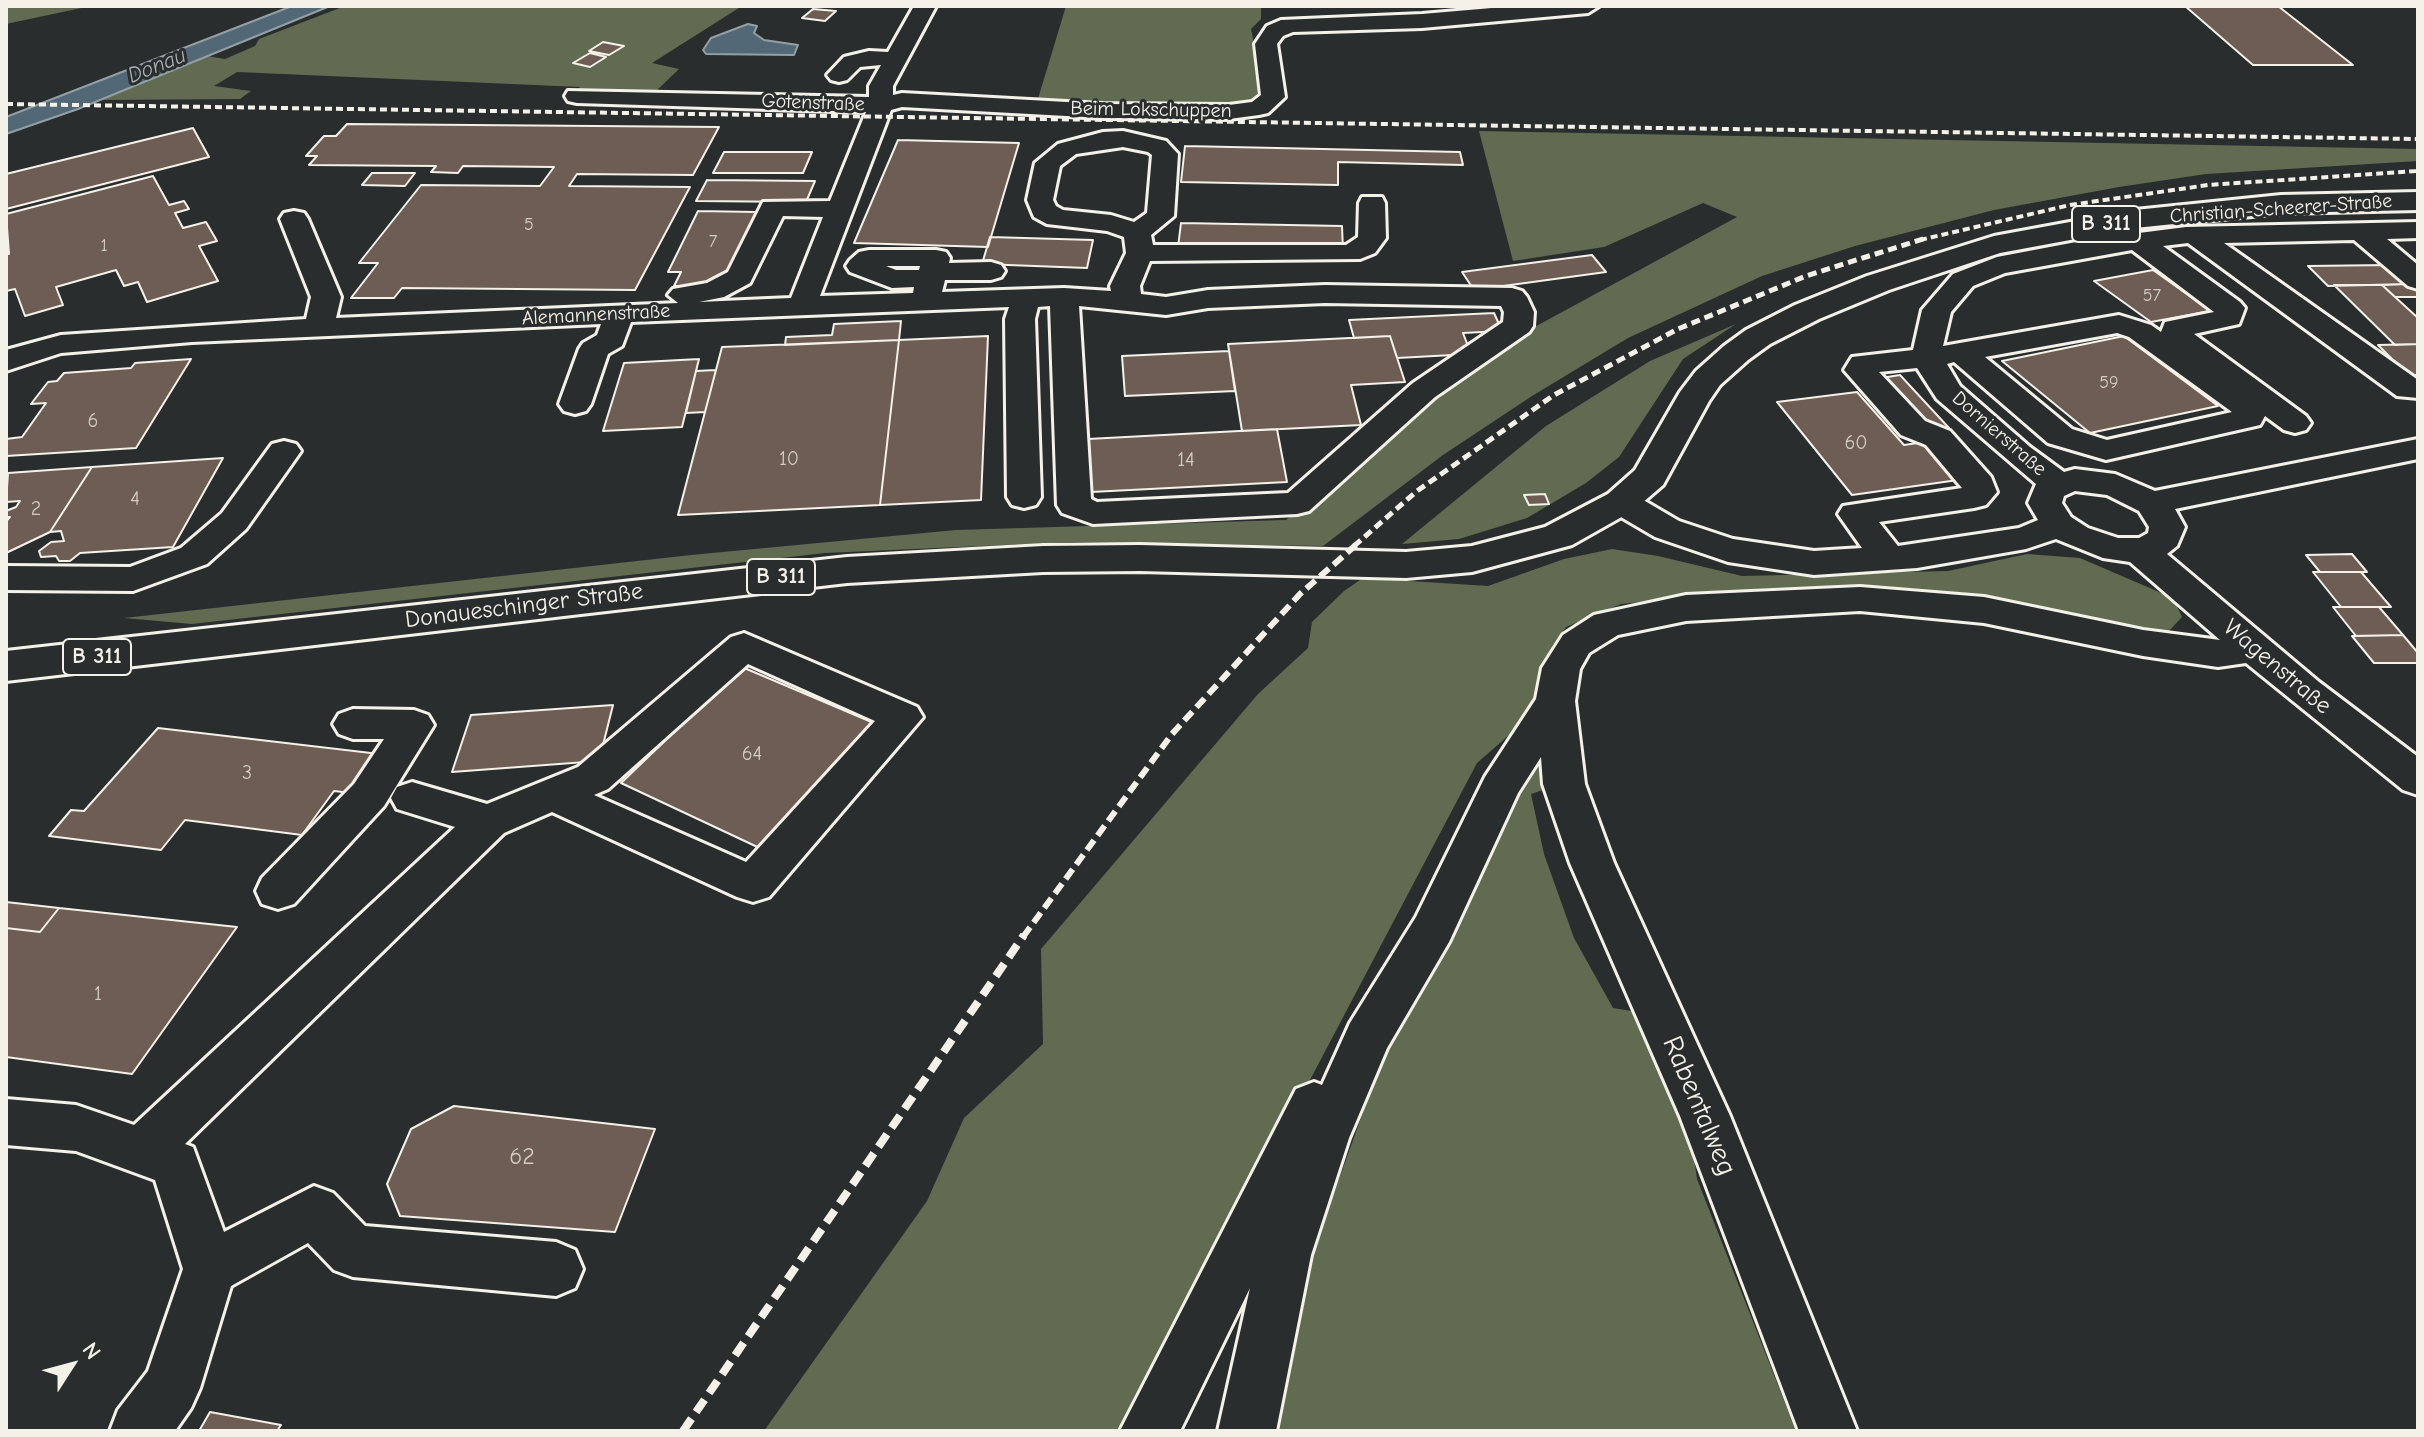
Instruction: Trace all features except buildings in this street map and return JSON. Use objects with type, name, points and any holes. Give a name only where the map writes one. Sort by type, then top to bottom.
[{"type":"main road","name":"Christian-Scheerer-Straße","points":[[1621,502],[1650,477],[1692,399],[1708,378],[1736,353],[1758,337],[1807,312],[1878,283],[1994,245],[2135,219],[2281,204],[2418,201]]},
{"type":"main road","name":"Donaueschinger Straße","points":[[6,666],[786,576],[1043,559],[1140,558],[1375,565],[1439,563],[1472,559],[1558,536],[1621,502]]},
{"type":"street","points":[[881,105],[881,86],[925,6]]},
{"type":"street","name":"Beim Lokschuppen","points":[[881,105],[902,100],[1103,111],[1248,110],[1268,104],[1273,97],[1266,44],[1282,27],[1306,22],[1422,21],[1588,6]]},
{"type":"street","points":[[839,75],[852,62],[869,58],[896,59]]},
{"type":"street","name":"Gotenstraße","points":[[577,96],[881,105],[802,306]]},
{"type":"street","points":[[1127,302],[1125,286],[1138,242],[1160,216],[1165,154],[1157,146],[1123,139],[1103,140],[1067,149],[1048,163],[1040,200],[1044,211],[1057,218],[1111,223],[1138,242],[1350,253],[1365,247],[1372,238],[1372,203]]},
{"type":"street","points":[[675,311],[684,293],[714,291],[740,277],[773,208],[839,209]]},
{"type":"street","points":[[294,219],[326,297],[319,328]]},
{"type":"street","points":[[1888,558],[1855,514],[1974,497],[1980,492],[1979,485],[1938,438],[1913,428],[1860,370],[1863,364],[1945,355],[2119,324],[2140,331],[2249,409],[2249,418],[2106,450],[2060,436],[1945,355],[1928,346],[1937,310],[1963,280],[1997,266],[2137,241],[2195,235],[2361,231],[2413,234]]},
{"type":"street","points":[[2361,231],[2418,280]]},
{"type":"street","points":[[2195,235],[2408,389],[2418,389]]},
{"type":"street","points":[[2137,241],[2230,308],[2228,318],[2176,328],[2176,335],[2295,423]]},
{"type":"street","points":[[929,284],[991,271]]},
{"type":"street","name":"Alemannenstraße","points":[[14,347],[319,328],[615,327],[675,311],[802,306],[929,284],[1023,308],[1064,297],[1166,306],[1208,299],[1325,294],[1483,295],[1512,297],[1519,312],[1518,326],[1424,390],[1297,503],[1093,513],[1074,505],[1064,297]]},
{"type":"street","points":[[575,404],[594,349],[615,327],[1023,308],[1024,497]]},
{"type":"street","name":"Dornierstraße","points":[[1945,355],[1932,367],[1948,392],[2018,454],[2058,484]]},
{"type":"street","points":[[2151,503],[2418,449]]},
{"type":"street","points":[[6,578],[133,579],[194,556],[234,521],[284,451]]},
{"type":"street","points":[[2094,480],[2124,489],[2151,503],[2167,527],[2164,538],[2155,546],[2139,550],[2094,545],[2059,525],[2045,503],[2048,492],[2058,484],[2094,480]]},
{"type":"street","points":[[1621,502],[1667,529],[1728,550],[1814,563],[1888,558],[2026,538],[2059,525]]},
{"type":"street","name":"Wagenstraße","points":[[2139,550],[2416,780]]},
{"type":"street","points":[[1247,1431],[1284,1255],[1324,1138],[1367,1038],[1433,929],[1500,788],[1555,701],[1561,668],[1576,644],[1607,624],[1686,608],[1860,599],[1984,610],[2143,643],[2218,654],[2254,648]]},
{"type":"street","points":[[141,1152],[489,821],[593,778],[744,646],[903,717],[753,884],[554,795]]},
{"type":"street","name":"Rabentalweg","points":[[1555,701],[1564,784],[1592,863],[1705,1116],[1828,1431]]},
{"type":"street","points":[[278,891],[369,795],[414,725],[353,724]]},
{"type":"street","points":[[412,798],[489,821]]},
{"type":"street","points":[[1149,1431],[1290,1150],[1372,998],[1406,974]]},
{"type":"street","points":[[6,1122],[76,1128],[175,1164],[210,1269],[171,1388],[139,1431]]},
{"type":"street","points":[[210,1269],[314,1211],[353,1251],[556,1269]]},
{"type":"green space","points":[[6,6],[91,6],[6,24]]},
{"type":"green space","points":[[345,6],[742,6],[652,63],[679,69],[652,95],[576,92],[580,87],[237,72],[214,86],[251,91],[240,99],[100,100],[207,56],[225,59],[255,46],[259,39]]},
{"type":"green space","points":[[1066,6],[1261,6],[1261,19],[1251,29],[1264,91],[1250,103],[1224,106],[1037,102]]},
{"type":"green space","points":[[1479,131],[2418,149],[2418,161],[2206,174],[2119,187],[1994,210],[1855,246],[1762,276],[1628,338],[1532,396],[1443,455],[1323,546],[1072,542],[825,553],[192,624],[124,618],[691,555],[956,530],[1286,520],[1441,386],[1529,330],[1737,217],[1703,203],[1604,247],[1513,261]]},
{"type":"green space","points":[[1736,324],[1683,359],[1619,457],[1586,483],[1527,518],[1459,539],[1402,544],[1546,426],[1650,361]]},
{"type":"green space","points":[[1612,549],[1658,556],[1742,576],[1948,571],[2027,554],[2080,558],[2173,598],[2182,617],[2167,633],[1871,592],[1738,592],[1621,604],[1566,627],[1553,645],[1537,692],[1516,729],[1477,763],[1125,1431],[764,1431],[927,1201],[964,1118],[1043,1044],[1041,949],[1258,694],[1308,648],[1312,622],[1344,591],[1363,578],[1488,586],[1564,559]]},
{"type":"green space","points":[[1543,730],[1558,785],[1531,794],[1544,854],[1574,938],[1613,1008],[1650,1014],[1688,1117],[1697,1179],[1796,1431],[1276,1431],[1306,1271],[1384,1054],[1457,928],[1504,801]]},
{"type":"water","name":"Donau","points":[[292,6],[330,6],[78,109],[6,134],[6,117]]},
{"type":"water","points":[[748,24],[757,26],[754,33],[764,40],[798,45],[794,55],[706,54],[703,50],[711,38]]},
{"type":"railway","points":[[6,104],[2418,139]]},
{"type":"railway","points":[[1920,240],[2070,205],[2208,185],[2418,171]]},
{"type":"railway","points":[[1354,546],[1417,491],[1554,395],[1678,329],[1806,276],[1926,238]]},
{"type":"railway","points":[[1023,937],[1172,734],[1300,594],[1357,544]]},
{"type":"railway","points":[[683,1431],[1024,935]]}]
